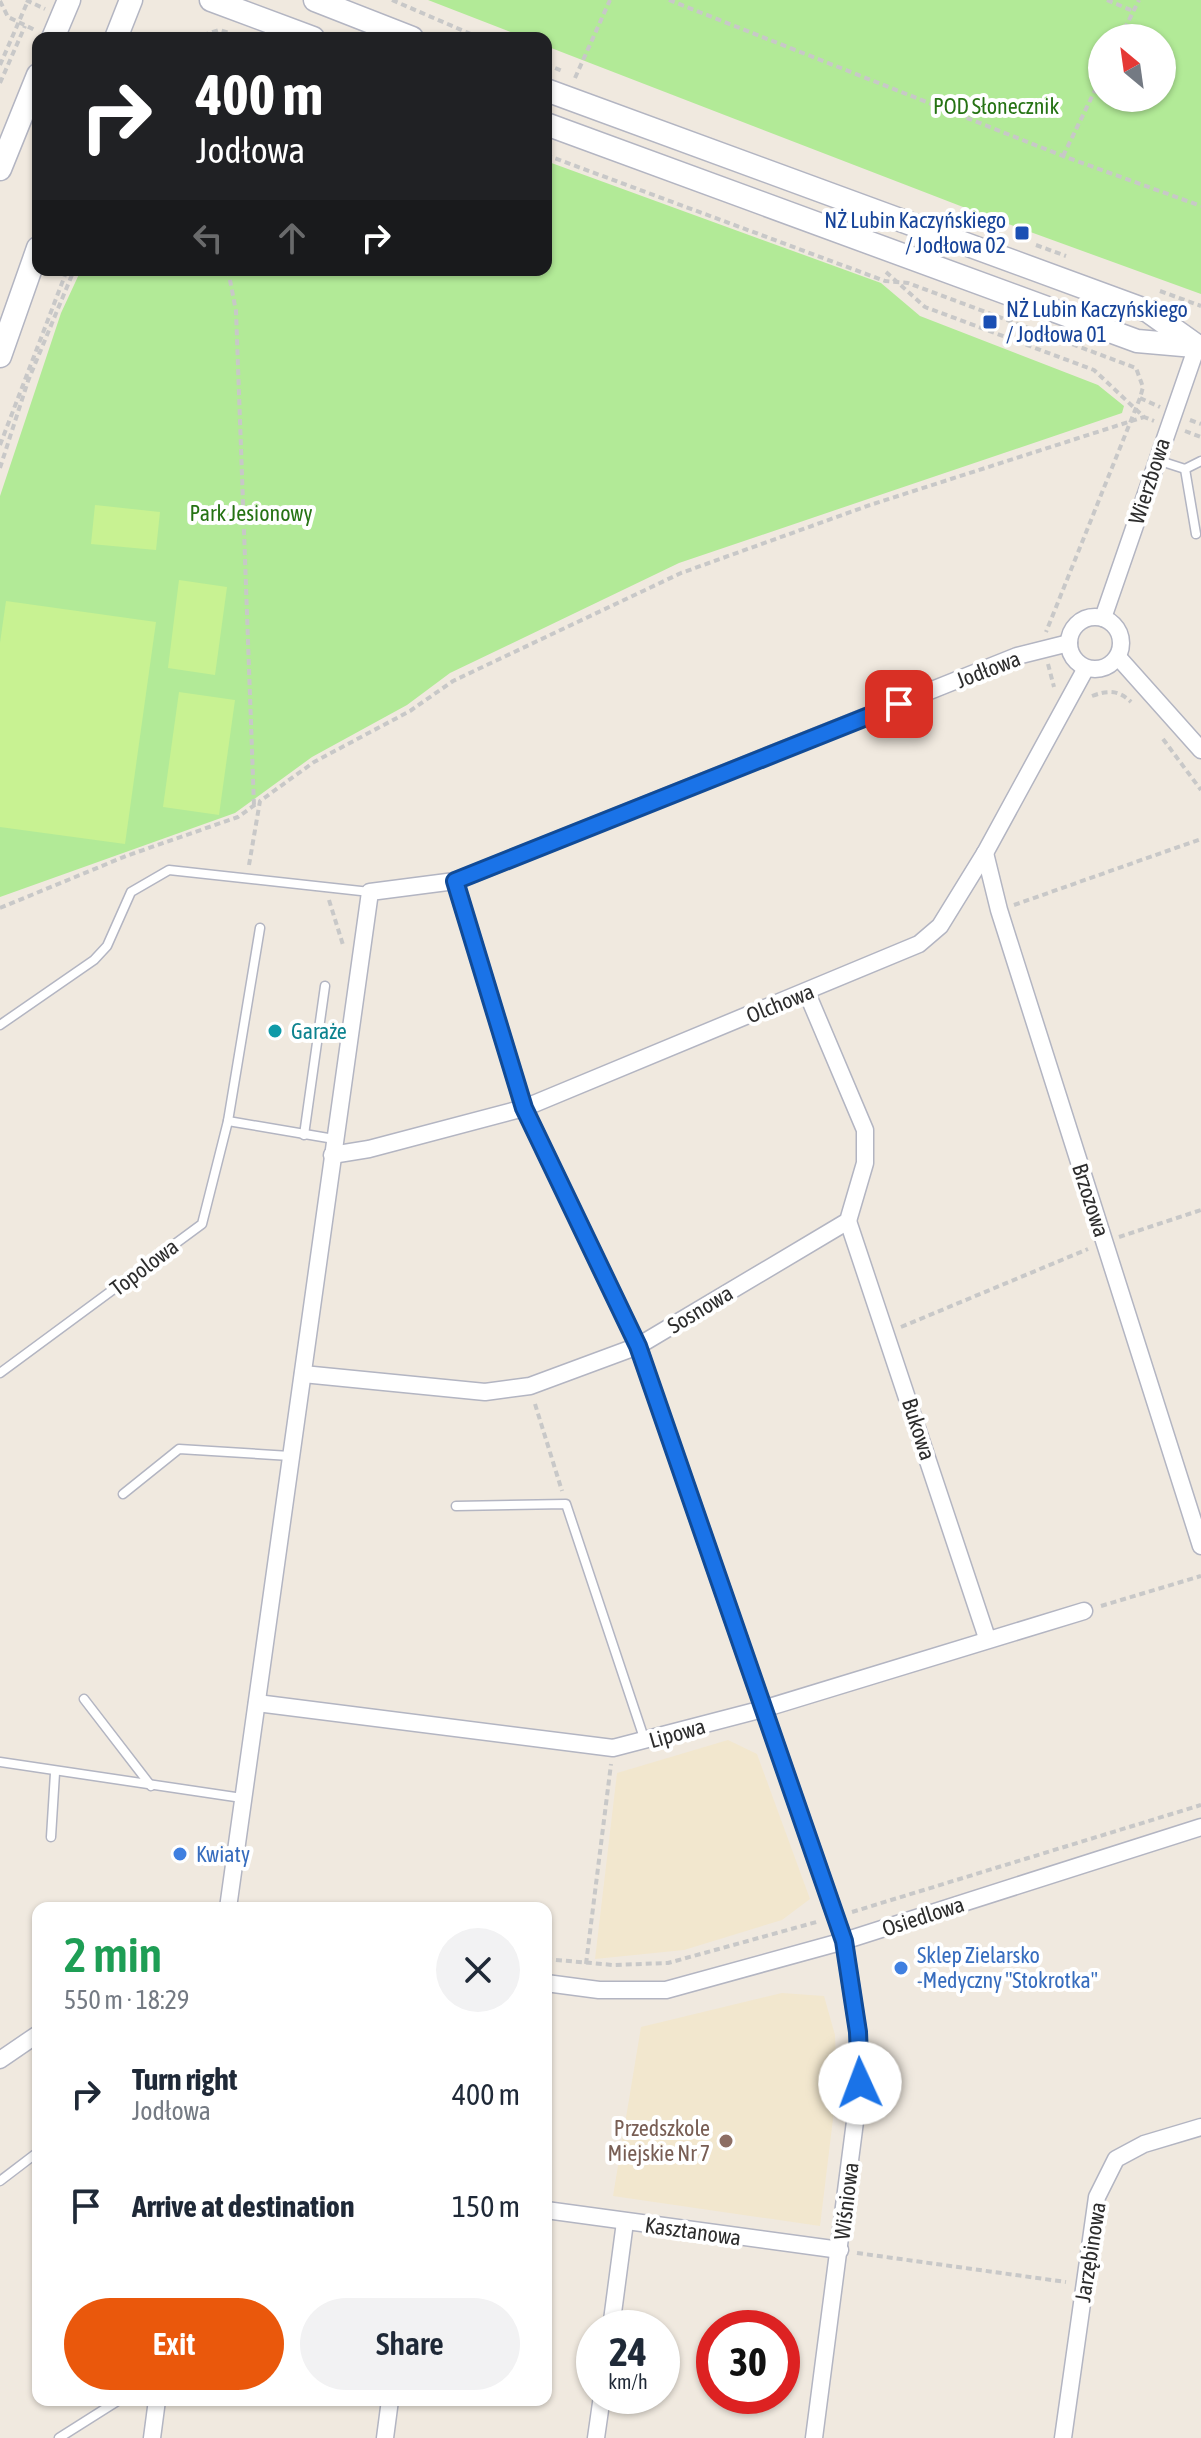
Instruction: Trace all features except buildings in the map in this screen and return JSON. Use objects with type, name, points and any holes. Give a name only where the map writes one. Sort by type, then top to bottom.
[{"type":"main road","points":[[56,32],[69,0]]},
{"type":"main road","points":[[118,32],[131,0]]},
{"type":"main road","points":[[211,0],[297,32]]},
{"type":"main road","points":[[315,0],[397,32]]},
{"type":"main road","points":[[0,169],[32,90]]},
{"type":"main road","points":[[556,94],[1148,311],[1199,346]]},
{"type":"main road","points":[[552,126],[1137,341],[1199,346]]},
{"type":"main road","points":[[0,356],[32,265]]},
{"type":"street","name":"Wierzbowa","points":[[1103,618],[1168,426],[1199,346]]},
{"type":"street","points":[[1103,618],[1118,629],[1121,638],[1118,657],[1104,668],[1086,668],[1071,653],[1069,643],[1079,622],[1103,618]]},
{"type":"street","name":"Jodłowa","points":[[370,892],[455,881],[1017,656],[1069,643]]},
{"type":"street","points":[[1118,657],[1201,750]]},
{"type":"street","name":"Olchowa","points":[[333,1147],[369,1149],[524,1108],[919,944],[940,926],[985,853],[1086,668]]},
{"type":"street","name":"Brzozowa","points":[[985,853],[999,910],[1201,1546]]},
{"type":"street","name":"Wiśniowa","points":[[455,881],[524,1108],[638,1346],[844,1941],[858,2032],[860,2083],[814,2438]]},
{"type":"street","points":[[229,1902],[370,892]]},
{"type":"street","points":[[807,993],[867,1144],[848,1221]]},
{"type":"street","name":"Bukowa","points":[[848,1221],[987,1638]]},
{"type":"street","name":"Sosnowa","points":[[303,1374],[485,1392],[530,1386],[638,1346],[848,1221]]},
{"type":"street","name":"Lipowa","points":[[257,1703],[613,1748],[763,1709],[987,1638],[1084,1611]]},
{"type":"street","name":"Osiedlowa","points":[[552,1984],[599,1990],[666,1990],[844,1941],[1201,1827]]},
{"type":"street","points":[[0,2060],[32,2038]]},
{"type":"street","name":"Jarzębinowa","points":[[1063,2438],[1097,2197],[1116,2159],[1144,2144],[1201,2127]]},
{"type":"street","name":"Kasztanowa","points":[[552,2211],[840,2250]]},
{"type":"street","points":[[613,2310],[625,2222]]},
{"type":"street","points":[[152,2438],[156,2406]]},
{"type":"street","points":[[385,2438],[389,2406]]},
{"type":"street","points":[[596,2438],[599,2414]]},
{"type":"lane","points":[[1156,460],[1185,469],[1201,461]]},
{"type":"lane","points":[[1185,469],[1196,534]]},
{"type":"lane","points":[[0,1025],[94,960],[107,946],[131,892],[146,880],[169,870],[370,892]]},
{"type":"lane","name":"Topolowa","points":[[0,1373],[202,1224],[228,1121],[260,928]]},
{"type":"lane","points":[[304,1135],[325,986]]},
{"type":"lane","points":[[228,1121],[304,1135],[333,1147]]},
{"type":"lane","points":[[123,1494],[179,1449],[290,1456]]},
{"type":"lane","points":[[456,1506],[566,1504],[645,1742]]},
{"type":"lane","points":[[84,1699],[151,1786]]},
{"type":"lane","points":[[0,1762],[55,1773],[242,1798]]},
{"type":"lane","points":[[51,1837],[55,1773]]},
{"type":"lane","points":[[0,2181],[32,2157]]},
{"type":"lane","points":[[59,2438],[110,2406]]},
{"type":"path","points":[[0,65],[26,0]]},
{"type":"path","points":[[392,0],[466,32]]},
{"type":"path","points":[[556,94],[610,0]]},
{"type":"path","points":[[669,0],[1063,156],[1201,206]]},
{"type":"path","points":[[1107,0],[1133,11]]},
{"type":"path","points":[[1127,24],[1139,0]]},
{"type":"path","points":[[0,1],[8,17],[25,26],[0,83]]},
{"type":"path","points":[[1063,156],[1088,105]]},
{"type":"path","points":[[552,150],[829,252]]},
{"type":"path","points":[[552,157],[1129,363],[1140,376],[1143,387],[1140,398]]},
{"type":"path","points":[[886,272],[925,307],[1094,370],[1144,417],[1201,437]]},
{"type":"path","points":[[0,445],[65,276]]},
{"type":"path","points":[[0,468],[28,381],[72,276]]},
{"type":"path","points":[[229,276],[236,311],[254,806]]},
{"type":"path","points":[[0,908],[126,856],[238,817],[314,762],[410,711],[453,681],[681,573],[870,505],[1144,417]]},
{"type":"path","points":[[247,879],[260,801]]},
{"type":"path","points":[[999,910],[1201,839]]},
{"type":"path","points":[[315,899],[330,900],[343,945]]},
{"type":"path","points":[[887,1333],[1104,1242],[1201,1210]]},
{"type":"path","points":[[530,1386],[566,1504]]},
{"type":"path","points":[[1084,1611],[1201,1576]]},
{"type":"path","points":[[586,1964],[613,1748]]},
{"type":"path","points":[[552,1960],[586,1964],[668,1963],[835,1917],[1201,1805]]},
{"type":"path","points":[[840,2250],[1085,2284]]},
{"type":"shaded area","points":[[728,1740],[757,1754],[810,1899],[782,1920],[684,1950],[595,1959],[617,1773]]},
{"type":"shaded area","name":"Przedszkole Miejskie Nr 7","points":[[782,1993],[824,1996],[835,2035],[837,2086],[820,2226],[613,2196],[641,2027]]},
{"type":"green space","name":"POD Słonecznik","points":[[428,0],[1201,0],[1201,294],[989,217],[552,48],[552,32],[511,32]]},
{"type":"green space","name":"Park Jesionowy","points":[[552,163],[881,283],[920,316],[1098,385],[1124,406],[1122,413],[679,563],[450,673],[407,705],[312,757],[235,813],[0,897],[0,496],[61,313],[78,276],[552,276]]},
{"type":"green space","points":[[95,505],[160,512],[156,550],[91,544]]},
{"type":"green space","points":[[179,580],[227,587],[215,675],[168,668]]},
{"type":"green space","points":[[6,601],[156,622],[125,844],[0,827],[0,643]]},
{"type":"green space","points":[[179,692],[235,700],[219,815],[163,807]]},
{"type":"place","name":"NŻ Lubin Kaczyńskiego / Jodłowa 02","points":[[1022,233]]},
{"type":"place","name":"NŻ Lubin Kaczyńskiego / Jodłowa 01","points":[[990,322]]},
{"type":"place","name":"Garaże","points":[[275,1031]]},
{"type":"place","name":"Kwiaty","points":[[180,1854]]},
{"type":"place","name":"Sklep Zielarsko -Medyczny \"Stokrotka\"","points":[[901,1968]]},
{"type":"place","name":"Przedszkole Miejskie Nr 7","points":[[726,2141]]},
{"type":"route","points":[[860,2083],[858,2032],[844,1941],[638,1346],[524,1108],[455,881],[899,704]]}]
